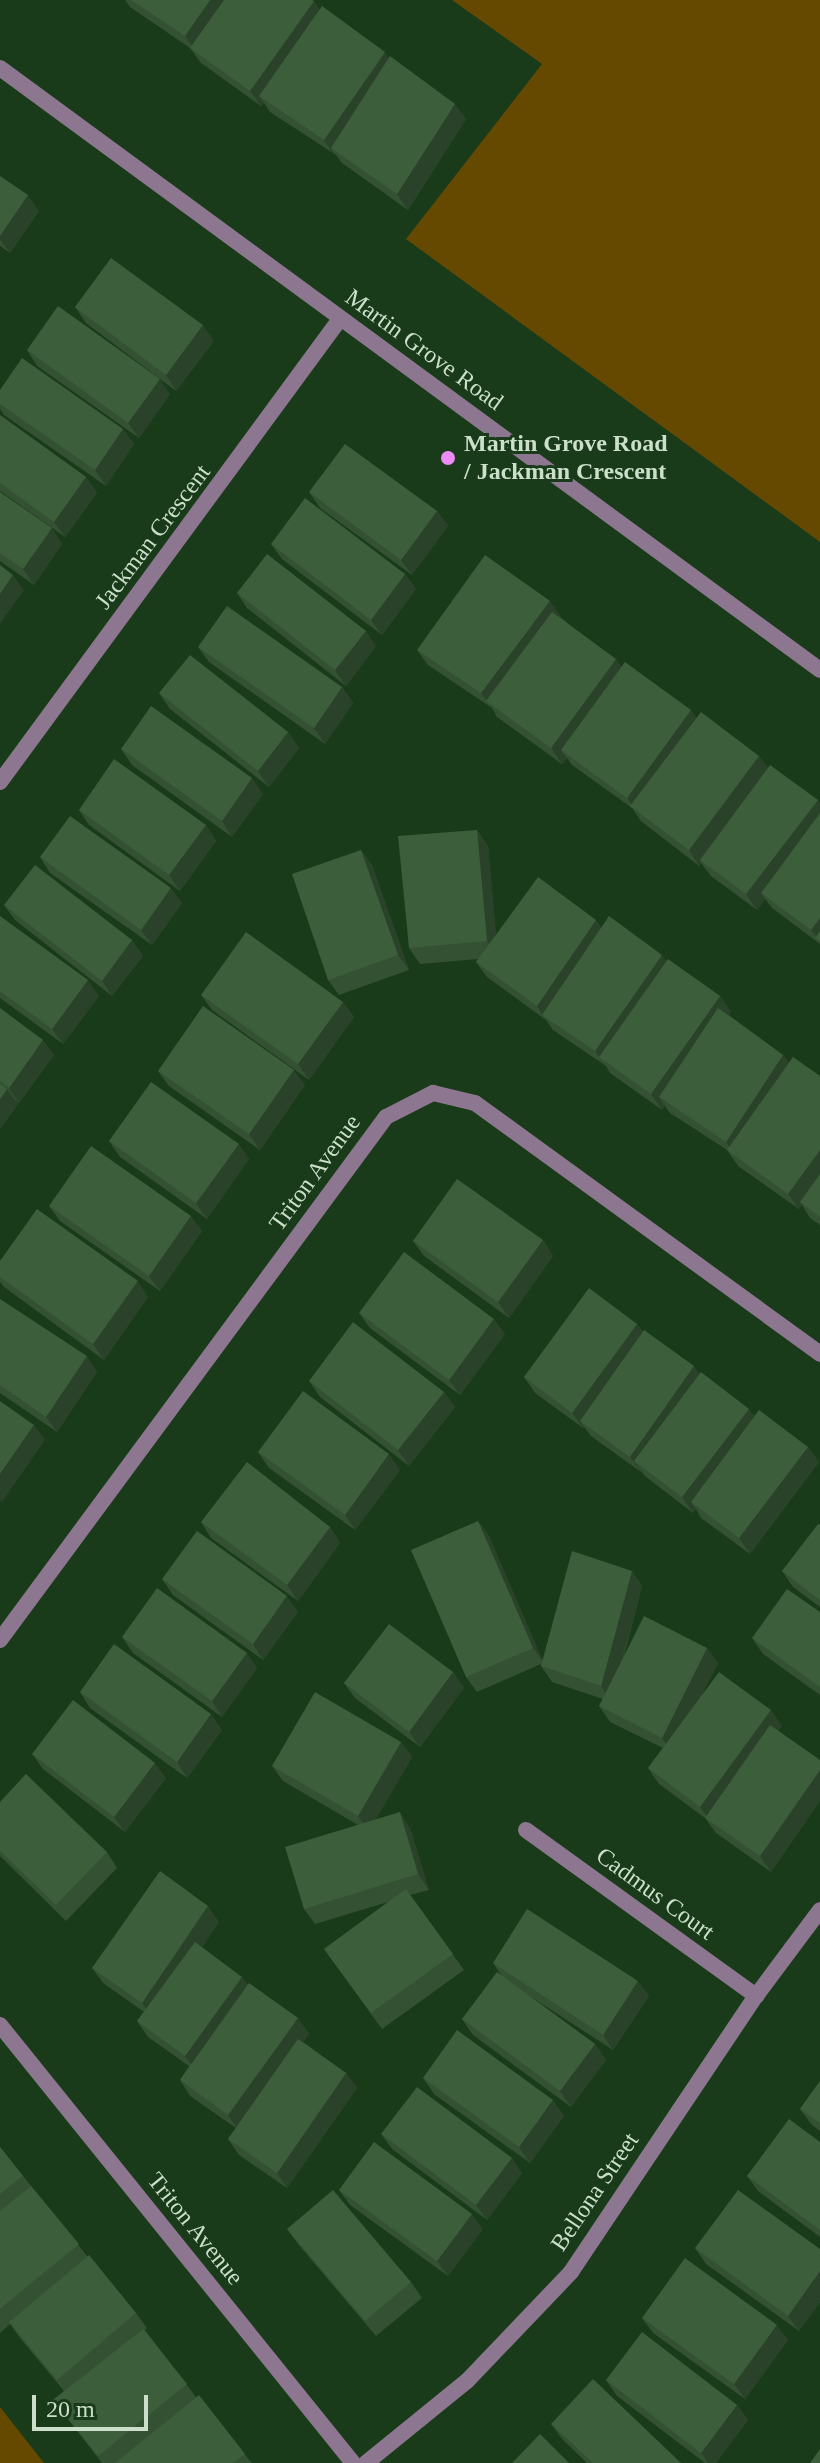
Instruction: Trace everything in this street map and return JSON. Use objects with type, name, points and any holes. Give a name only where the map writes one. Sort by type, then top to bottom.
[{"type":"street","name":"Martin Grove Road","points":[[0,68],[820,670]]},
{"type":"street","name":"Jackman Crescent","points":[[0,782],[340,319]]},
{"type":"street","name":"Triton Avenue","points":[[0,1640],[386,1117],[433,1093],[475,1103],[820,1354]]},
{"type":"street","name":"Cadmus Court","points":[[526,1830],[756,1996]]},
{"type":"street","name":"Bellona Street","points":[[366,2463],[467,2381],[571,2272],[756,1996],[820,1910]]},
{"type":"street","name":"Triton Avenue","points":[[0,2025],[353,2463]]},
{"type":"shaded area","points":[[452,0],[820,0],[820,542],[406,239],[542,64]]},
{"type":"shaded area","points":[[0,2407],[44,2463],[0,2463]]},
{"type":"building","points":[[131,0],[210,0],[185,36]]},
{"type":"building","points":[[224,0],[314,1],[250,91],[190,48]]},
{"type":"building","points":[[322,6],[385,52],[324,140],[259,96]]},
{"type":"building","points":[[390,56],[455,104],[397,194],[331,148]]},
{"type":"building","points":[[0,176],[28,195],[0,236]]},
{"type":"building","points":[[111,258],[203,325],[166,375],[75,307]]},
{"type":"building","points":[[58,306],[160,379],[128,423],[27,350]]},
{"type":"building","points":[[22,358],[123,429],[95,470],[0,404],[0,390]]},
{"type":"building","points":[[0,415],[86,477],[54,522],[0,483]]},
{"type":"building","points":[[345,444],[437,511],[401,560],[309,492]]},
{"type":"building","points":[[0,492],[52,528],[23,569],[0,553]]},
{"type":"building","points":[[305,498],[405,574],[371,620],[271,544]]},
{"type":"building","points":[[267,554],[366,631],[335,670],[237,593]]},
{"type":"building","points":[[485,555],[550,601],[481,693],[417,650]]},
{"type":"building","points":[[0,565],[13,575],[0,594]]},
{"type":"building","points":[[227,606],[342,687],[314,728],[198,647]]},
{"type":"building","points":[[552,612],[616,659],[551,748],[486,701]]},
{"type":"building","points":[[190,655],[288,732],[258,771],[159,693]]},
{"type":"building","points":[[625,662],[691,710],[627,798],[561,750]]},
{"type":"building","points":[[151,706],[252,778],[222,821],[121,749]]},
{"type":"building","points":[[701,712],[759,756],[689,850],[630,806]]},
{"type":"building","points":[[114,759],[206,825],[169,875],[79,810]]},
{"type":"building","points":[[770,765],[818,800],[746,894],[700,860]]},
{"type":"building","points":[[820,813],[820,918],[811,930],[761,893]]},
{"type":"building","points":[[70,816],[171,888],[141,930],[40,857]]},
{"type":"building","points":[[477,830],[487,941],[409,948],[398,836]]},
{"type":"building","points":[[361,850],[398,955],[328,980],[292,874]]},
{"type":"building","points":[[35,865],[132,940],[102,981],[4,905]]},
{"type":"building","points":[[538,877],[596,920],[537,1006],[476,962]]},
{"type":"building","points":[[0,916],[88,980],[52,1029],[0,991]]},
{"type":"building","points":[[609,916],[662,955],[595,1051],[542,1015]]},
{"type":"building","points":[[246,932],[343,1002],[298,1064],[201,995]]},
{"type":"building","points":[[668,959],[720,996],[651,1094],[599,1057]]},
{"type":"building","points":[[203,1006],[294,1070],[249,1134],[158,1071]]},
{"type":"building","points":[[0,1008],[43,1040],[9,1088],[0,1081]]},
{"type":"building","points":[[718,1008],[783,1055],[726,1142],[659,1097]]},
{"type":"building","points":[[793,1057],[820,1076],[820,1150],[788,1194],[727,1150]]},
{"type":"building","points":[[151,1082],[239,1144],[196,1203],[109,1141]]},
{"type":"building","points":[[0,1084],[7,1089],[0,1099]]},
{"type":"building","points":[[91,1146],[191,1216],[149,1276],[49,1206]]},
{"type":"building","points":[[820,1174],[820,1217],[800,1202]]},
{"type":"building","points":[[457,1179],[543,1240],[498,1302],[413,1241]]},
{"type":"building","points":[[37,1209],[138,1281],[93,1344],[0,1277],[0,1261]]},
{"type":"building","points":[[404,1252],[494,1319],[449,1380],[359,1313]]},
{"type":"building","points":[[589,1288],[637,1324],[572,1413],[524,1377]]},
{"type":"building","points":[[0,1299],[87,1356],[46,1417],[0,1385]]},
{"type":"building","points":[[353,1322],[444,1392],[398,1450],[309,1381]]},
{"type":"building","points":[[644,1330],[694,1366],[630,1457],[580,1421]]},
{"type":"building","points":[[701,1372],[749,1409],[682,1497],[634,1461]]},
{"type":"building","points":[[303,1391],[389,1454],[345,1515],[258,1452]]},
{"type":"building","points":[[0,1401],[34,1425],[0,1474]]},
{"type":"building","points":[[759,1410],[808,1447],[739,1538],[691,1502]]},
{"type":"building","points":[[247,1462],[330,1527],[287,1585],[201,1522]]},
{"type":"building","points":[[478,1521],[533,1648],[466,1677],[411,1550]]},
{"type":"building","points":[[820,1525],[820,1600],[782,1571]]},
{"type":"building","points":[[197,1531],[287,1596],[253,1644],[162,1579]]},
{"type":"building","points":[[572,1551],[632,1571],[601,1686],[541,1666]]},
{"type":"building","points":[[157,1588],[247,1653],[212,1701],[122,1637]]},
{"type":"building","points":[[787,1589],[820,1612],[820,1687],[752,1638]]},
{"type":"building","points":[[644,1616],[707,1648],[662,1738],[599,1706]]},
{"type":"building","points":[[389,1624],[453,1672],[409,1732],[344,1683]]},
{"type":"building","points":[[114,1644],[211,1714],[177,1762],[80,1692]]},
{"type":"building","points":[[719,1672],[771,1710],[700,1807],[648,1768]]},
{"type":"building","points":[[315,1692],[401,1742],[358,1816],[272,1766]]},
{"type":"building","points":[[73,1700],[155,1763],[114,1817],[32,1754]]},
{"type":"building","points":[[770,1725],[820,1760],[820,1770],[760,1856],[705,1818]]},
{"type":"building","points":[[26,1774],[107,1852],[56,1905],[0,1851],[0,1802]]},
{"type":"building","points":[[400,1812],[418,1874],[304,1909],[285,1847]]},
{"type":"building","points":[[160,1871],[208,1906],[142,2003],[92,1968]]},
{"type":"building","points":[[406,1889],[453,1954],[371,2013],[324,1949]]},
{"type":"building","points":[[527,1909],[638,1981],[603,2035],[493,1963]]},
{"type":"building","points":[[195,1942],[242,1977],[185,2056],[137,2021]]},
{"type":"building","points":[[497,1972],[595,2044],[560,2091],[462,2019]]},
{"type":"building","points":[[249,1983],[298,2018],[228,2115],[180,2080]]},
{"type":"building","points":[[457,2030],[553,2100],[519,2147],[423,2078]]},
{"type":"building","points":[[298,2039],[346,2073],[277,2173],[228,2139]]},
{"type":"building","points":[[820,2081],[820,2123],[800,2109]]},
{"type":"building","points":[[417,2087],[512,2158],[476,2205],[381,2134]]},
{"type":"building","points":[[789,2119],[820,2142],[820,2230],[747,2176]]},
{"type":"building","points":[[374,2142],[472,2214],[437,2261],[339,2190]]},
{"type":"building","points":[[0,2147],[23,2176],[0,2194]]},
{"type":"building","points":[[31,2186],[79,2244],[0,2309],[0,2211]]},
{"type":"building","points":[[333,2190],[411,2282],[365,2321],[287,2229]]},
{"type":"building","points":[[738,2190],[820,2249],[820,2271],[788,2316],[695,2248]]},
{"type":"building","points":[[89,2255],[136,2313],[57,2380],[9,2322]]},
{"type":"building","points":[[685,2258],[777,2325],[734,2384],[642,2318]]},
{"type":"building","points":[[143,2329],[187,2384],[98,2456],[53,2400]]},
{"type":"building","points":[[642,2332],[737,2405],[701,2453],[606,2380]]},
{"type":"building","points":[[593,2379],[681,2463],[593,2463],[551,2424]]},
{"type":"building","points":[[199,2395],[245,2454],[233,2463],[115,2463]]},
{"type":"building","points":[[540,2434],[569,2463],[512,2463]]},
{"type":"building","points":[[820,2449],[820,2463],[810,2463]]},
{"type":"place","name":"Martin Grove Road / Jackman Crescent","points":[[448,458]]}]
